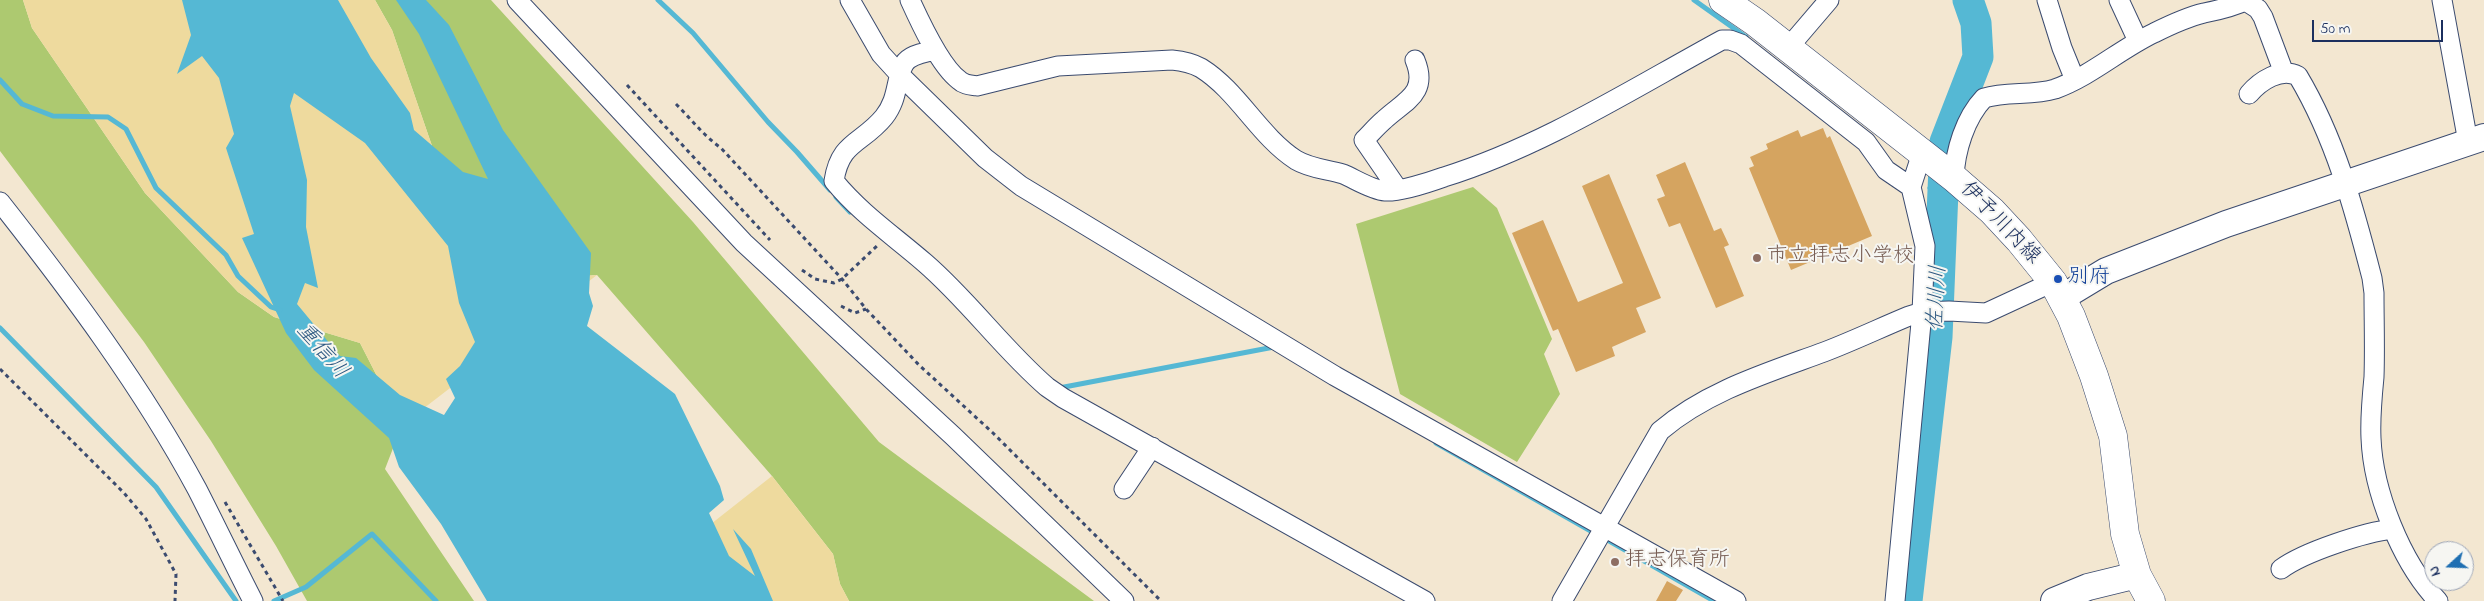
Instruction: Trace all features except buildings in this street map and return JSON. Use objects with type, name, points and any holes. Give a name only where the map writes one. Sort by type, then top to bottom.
[{"type":"main road","name":"伊予川内線","points":[[1723,0],[1788,48],[1952,176],[1992,212],[2019,240],[2058,290],[2094,376],[2113,436],[2125,534],[2137,575],[2151,601]]},
{"type":"street","points":[[517,0],[744,243],[953,436],[1124,601]]},
{"type":"street","points":[[850,0],[881,54],[900,76],[979,152],[1021,186],[1335,376],[1736,601]]},
{"type":"street","points":[[910,0],[935,50],[957,80],[965,84],[977,86],[1058,66],[1172,60],[1187,62],[1200,68],[1214,79],[1256,123],[1297,161],[1317,169],[1340,174],[1384,191],[1427,182],[1481,166],[1540,140],[1722,40],[1730,40],[1741,44],[1866,142],[1886,170],[1911,186]]},
{"type":"street","points":[[1788,48],[1829,0]]},
{"type":"street","points":[[2048,0],[2062,48],[2075,80]]},
{"type":"street","points":[[2119,0],[2138,41]]},
{"type":"street","points":[[1952,176],[1959,149],[1973,112],[1984,98],[2036,94],[2075,80],[2138,41],[2186,18],[2231,8],[2246,0],[2258,9],[2263,17],[2284,73]]},
{"type":"street","points":[[1562,601],[1607,527],[1660,431],[1670,422],[1734,384],[1924,312],[1986,313],[2058,290],[2226,224],[2476,139],[2442,0]]},
{"type":"street","points":[[935,50],[911,57],[904,64],[897,91],[883,117],[842,153],[836,167],[834,181],[867,217],[926,264],[1047,387],[1425,601]]},
{"type":"street","points":[[1397,188],[1364,140],[1384,119],[1414,95],[1419,80],[1415,60]]},
{"type":"street","points":[[2249,94],[2259,82],[2284,73],[2292,73],[2298,76],[2312,99],[2346,182],[2372,278],[2374,328],[2371,438],[2374,464],[2394,530],[2409,564],[2438,601]]},
{"type":"street","points":[[1895,601],[1924,312],[1925,246],[1911,186],[1926,156]]},
{"type":"street","points":[[0,202],[43,256],[152,414],[196,488],[253,601]]},
{"type":"street","points":[[1124,489],[1152,448]]},
{"type":"street","points":[[2281,569],[2290,562],[2380,530],[2394,530]]},
{"type":"street","points":[[2054,601],[2088,587],[2137,575]]},
{"type":"path","points":[[627,84],[774,245]]},
{"type":"path","points":[[676,104],[698,125],[706,137],[721,148],[842,279],[866,310],[919,365],[993,433],[1160,601]]},
{"type":"path","points":[[800,268],[824,283],[834,283],[842,279],[878,245],[886,232]]},
{"type":"path","points":[[0,370],[124,493],[146,519],[176,574],[175,601]]},
{"type":"green space","points":[[0,0],[23,0],[32,28],[145,193],[238,292],[274,317],[360,343],[402,425],[385,469],[474,601],[307,601],[276,546],[211,441],[144,342],[0,151]]},
{"type":"green space","points":[[375,0],[491,0],[693,222],[879,442],[1094,601],[849,601],[840,584],[833,554],[772,476],[597,275],[559,278],[450,198],[392,30]]},
{"type":"green space","points":[[1473,187],[1497,208],[1552,339],[1544,354],[1560,394],[1517,462],[1400,394],[1356,224]]},
{"type":"sand","points":[[23,0],[375,0],[392,30],[450,198],[559,278],[597,275],[402,425],[360,343],[274,317],[238,292],[145,193],[32,28]]},
{"type":"sand","points":[[772,476],[833,554],[840,584],[849,601],[613,601]]},
{"type":"water","name":"重信川","points":[[182,0],[338,0],[371,58],[410,113],[414,130],[463,172],[488,179],[419,34],[396,0],[426,0],[449,25],[503,130],[591,253],[589,293],[593,306],[587,326],[675,394],[720,486],[724,500],[709,513],[729,556],[755,576],[733,529],[751,549],[773,601],[487,601],[441,524],[399,467],[389,438],[314,370],[286,333],[242,238],[254,234],[226,148],[234,134],[219,78],[202,56],[177,74],[191,35]],"holes":[[[294,93],[365,143],[448,246],[459,303],[475,342],[460,366],[446,379],[455,398],[444,415],[400,395],[356,358],[340,356],[297,304],[305,283],[318,288],[306,227],[307,180],[290,106]]]},
{"type":"waterway","points":[[658,0],[693,33],[768,122],[830,190]]},
{"type":"waterway","points":[[1694,0],[1746,37]]},
{"type":"waterway","name":"佐川川","points":[[1907,601],[1937,337],[1945,142],[1978,57],[1976,23],[1968,0]]},
{"type":"waterway","points":[[0,80],[22,104],[53,116],[108,117],[126,129],[156,188],[226,255],[238,276],[271,307],[280,310]]},
{"type":"waterway","points":[[1930,188],[1942,197]]},
{"type":"waterway","points":[[836,197],[850,212]]},
{"type":"waterway","points":[[0,328],[156,487],[236,601]]},
{"type":"waterway","points":[[1059,388],[1274,347],[1276,349]]},
{"type":"waterway","points":[[1436,443],[1596,534]]},
{"type":"waterway","points":[[274,601],[306,587],[372,534],[436,601]]},
{"type":"waterway","points":[[1604,538],[1714,601]]},
{"type":"place","name":"市立拝志小学校","points":[[1757,258]]},
{"type":"place","name":"別府","points":[[2058,279]]},
{"type":"place","name":"拝志保育所","points":[[1615,562]]}]
